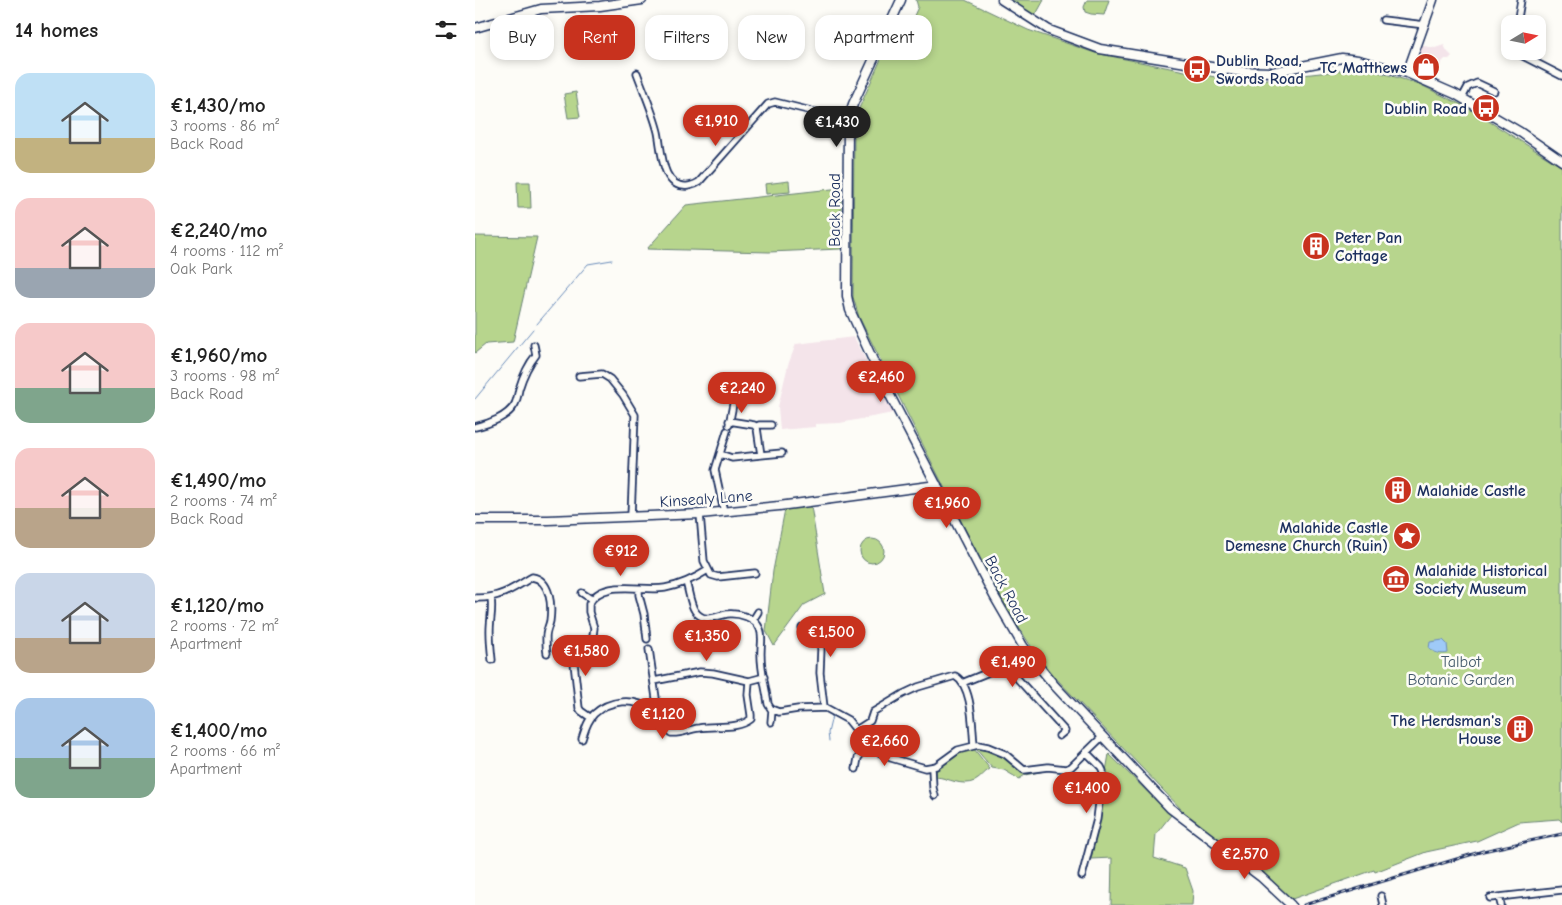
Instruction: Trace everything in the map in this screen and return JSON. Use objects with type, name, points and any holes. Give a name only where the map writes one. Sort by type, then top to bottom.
[{"type":"street","points":[[475,28],[537,10],[616,5],[642,0]]},
{"type":"street","name":"Back Road","points":[[901,0],[853,104],[848,120],[847,296],[850,310],[882,380],[1023,646],[1055,686],[1170,808],[1261,877],[1290,904]]},
{"type":"street","points":[[1002,0],[1049,30],[1100,49],[1236,71],[1272,72],[1342,58],[1358,60],[1407,73],[1462,98],[1520,132],[1562,161]]},
{"type":"street","points":[[1407,73],[1433,0]]},
{"type":"street","points":[[1518,15],[1521,0]]},
{"type":"street","points":[[1383,20],[1425,25]]},
{"type":"street","points":[[1531,60],[1562,76]]},
{"type":"street","points":[[637,73],[658,132],[669,178],[678,185],[695,185],[699,182],[770,103],[775,102],[848,120]]},
{"type":"street","points":[[1462,98],[1468,87],[1477,83],[1493,91]]},
{"type":"street","points":[[475,427],[485,425],[504,416],[515,405],[523,376],[536,355],[534,345]]},
{"type":"street","points":[[579,376],[602,374],[610,379],[623,395],[635,415],[631,516]]},
{"type":"street","points":[[724,512],[715,470],[734,399]]},
{"type":"street","points":[[728,426],[756,427],[759,424],[771,425]]},
{"type":"street","points":[[756,427],[761,455]]},
{"type":"street","points":[[720,454],[733,458],[782,453]]},
{"type":"street","name":"Kinsealy Lane","points":[[475,520],[547,520],[700,514],[779,506],[937,485]]},
{"type":"street","points":[[700,514],[704,561],[713,576],[755,573]]},
{"type":"street","points":[[585,644],[592,643],[593,641],[594,628],[589,612],[589,604],[591,599],[598,593],[612,588],[663,588],[686,582],[708,570]]},
{"type":"street","points":[[475,598],[491,598],[513,590],[532,577],[539,578],[544,583],[550,601],[546,637],[549,645],[547,653]]},
{"type":"street","points":[[686,582],[695,611],[703,618],[715,618],[728,614],[743,616],[753,620],[759,626],[761,632],[761,666],[768,704],[772,710],[779,712],[798,708],[824,707],[845,717],[868,744],[891,758],[925,768],[933,768],[953,752],[974,745],[998,750],[1010,758],[1021,770],[1027,771],[1048,767],[1068,768],[1103,736]]},
{"type":"street","points":[[639,589],[647,639]]},
{"type":"street","points":[[582,593],[591,599]]},
{"type":"street","points":[[491,598],[490,637],[492,660]]},
{"type":"street","points":[[753,620],[758,612]]},
{"type":"street","points":[[812,625],[805,630],[818,640],[821,648],[820,672],[824,707]]},
{"type":"street","points":[[649,649],[656,702],[651,710]]},
{"type":"street","points":[[591,718],[579,708],[573,663],[575,661],[596,658],[599,652]]},
{"type":"street","points":[[962,683],[1001,666],[1007,666],[1065,730],[1059,736]]},
{"type":"street","points":[[653,681],[700,672],[749,681],[764,677]]},
{"type":"street","points":[[857,730],[870,721],[873,712],[913,689],[953,676],[958,677],[962,683],[970,702],[974,745]]},
{"type":"street","points":[[582,739],[591,718],[604,707],[620,701],[638,703],[651,710],[671,733],[677,734],[700,728],[743,723],[751,719],[748,699],[749,681]]},
{"type":"street","points":[[771,722],[772,710]]},
{"type":"street","points":[[856,769],[858,758],[868,744]]},
{"type":"street","points":[[1082,876],[1097,819],[1103,771],[1085,752]]},
{"type":"street","points":[[933,768],[935,796]]},
{"type":"street","points":[[1490,898],[1562,890]]},
{"type":"street","points":[[1381,896],[1383,905]]},
{"type":"street","points":[[1499,897],[1501,905]]},
{"type":"shaded area","points":[[1419,45],[1435,48],[1444,45],[1452,56],[1442,62],[1434,79],[1420,73],[1417,68],[1415,62]]},
{"type":"shaded area","points":[[854,337],[893,413],[840,423],[815,424],[815,427],[780,430],[778,407],[788,365],[796,344]]},
{"type":"green space","name":"Malahide Castle","points":[[916,0],[965,0],[1028,30],[1095,53],[1240,82],[1365,68],[1419,84],[1466,107],[1562,167],[1562,822],[1559,819],[1519,822],[1477,841],[1426,852],[1375,872],[1374,870],[1292,899],[1184,812],[1051,673],[1022,633],[986,569],[859,317],[853,297],[854,130],[857,113],[881,60],[932,60],[932,15],[914,15],[918,7]]},
{"type":"green space","points":[[1009,0],[1044,0],[1034,18]]},
{"type":"green space","points":[[1087,0],[1109,0],[1104,15],[1085,12],[1084,7]]},
{"type":"green space","points":[[576,92],[580,117],[568,118],[564,94]]},
{"type":"green space","points":[[789,181],[790,192],[766,194],[765,184]]},
{"type":"green space","points":[[517,182],[530,182],[531,208],[518,208]]},
{"type":"green space","points":[[841,188],[841,249],[769,252],[647,249],[686,205]]},
{"type":"green space","points":[[475,236],[537,237],[513,342],[486,344],[475,353]]},
{"type":"green space","points":[[811,506],[825,594],[804,605],[774,646],[766,631],[773,571],[785,509]]},
{"type":"green space","points":[[872,539],[880,543],[884,551],[880,559],[872,563],[864,559],[860,551],[864,543]]},
{"type":"green space","points":[[974,749],[990,769],[977,780],[970,783],[960,783],[936,777],[936,770],[949,760],[958,754]]},
{"type":"green space","points":[[976,749],[986,749],[1002,755],[1024,773],[1049,769],[1065,772],[1050,770],[1025,775],[1019,779],[1004,770],[992,768]]},
{"type":"green space","points":[[1109,754],[1171,815],[1156,834],[1154,858],[1185,868],[1193,891],[1192,905],[1111,905],[1112,858],[1091,859]]},
{"type":"water","points":[[1443,640],[1447,644],[1448,653],[1438,653],[1429,648],[1430,642]]},
{"type":"waterway","points":[[537,324],[588,264],[612,260]]},
{"type":"waterway","points":[[475,399],[533,329]]},
{"type":"waterway","points":[[829,741],[828,733],[832,716]]},
{"type":"railway","points":[[1304,905],[1483,851],[1562,834]]},
{"type":"place","name":"TC Matthews","points":[[1426,67]]},
{"type":"place","name":"Dublin Road, Swords Road","points":[[1197,69]]},
{"type":"place","name":"Dublin Road","points":[[1486,108]]},
{"type":"place","name":"Peter Pan Cottage","points":[[1316,246]]},
{"type":"place","name":"Malahide Castle","points":[[1398,490]]},
{"type":"place","name":"Malahide Castle Demesne Church (Ruin)","points":[[1407,536]]},
{"type":"place","name":"Malahide Historical Society Museum","points":[[1396,579]]},
{"type":"place","name":"The Herdsman's House","points":[[1520,729]]},
{"type":"park label","name":"Talbot Botanic Garden","points":[[1461,670]]}]
